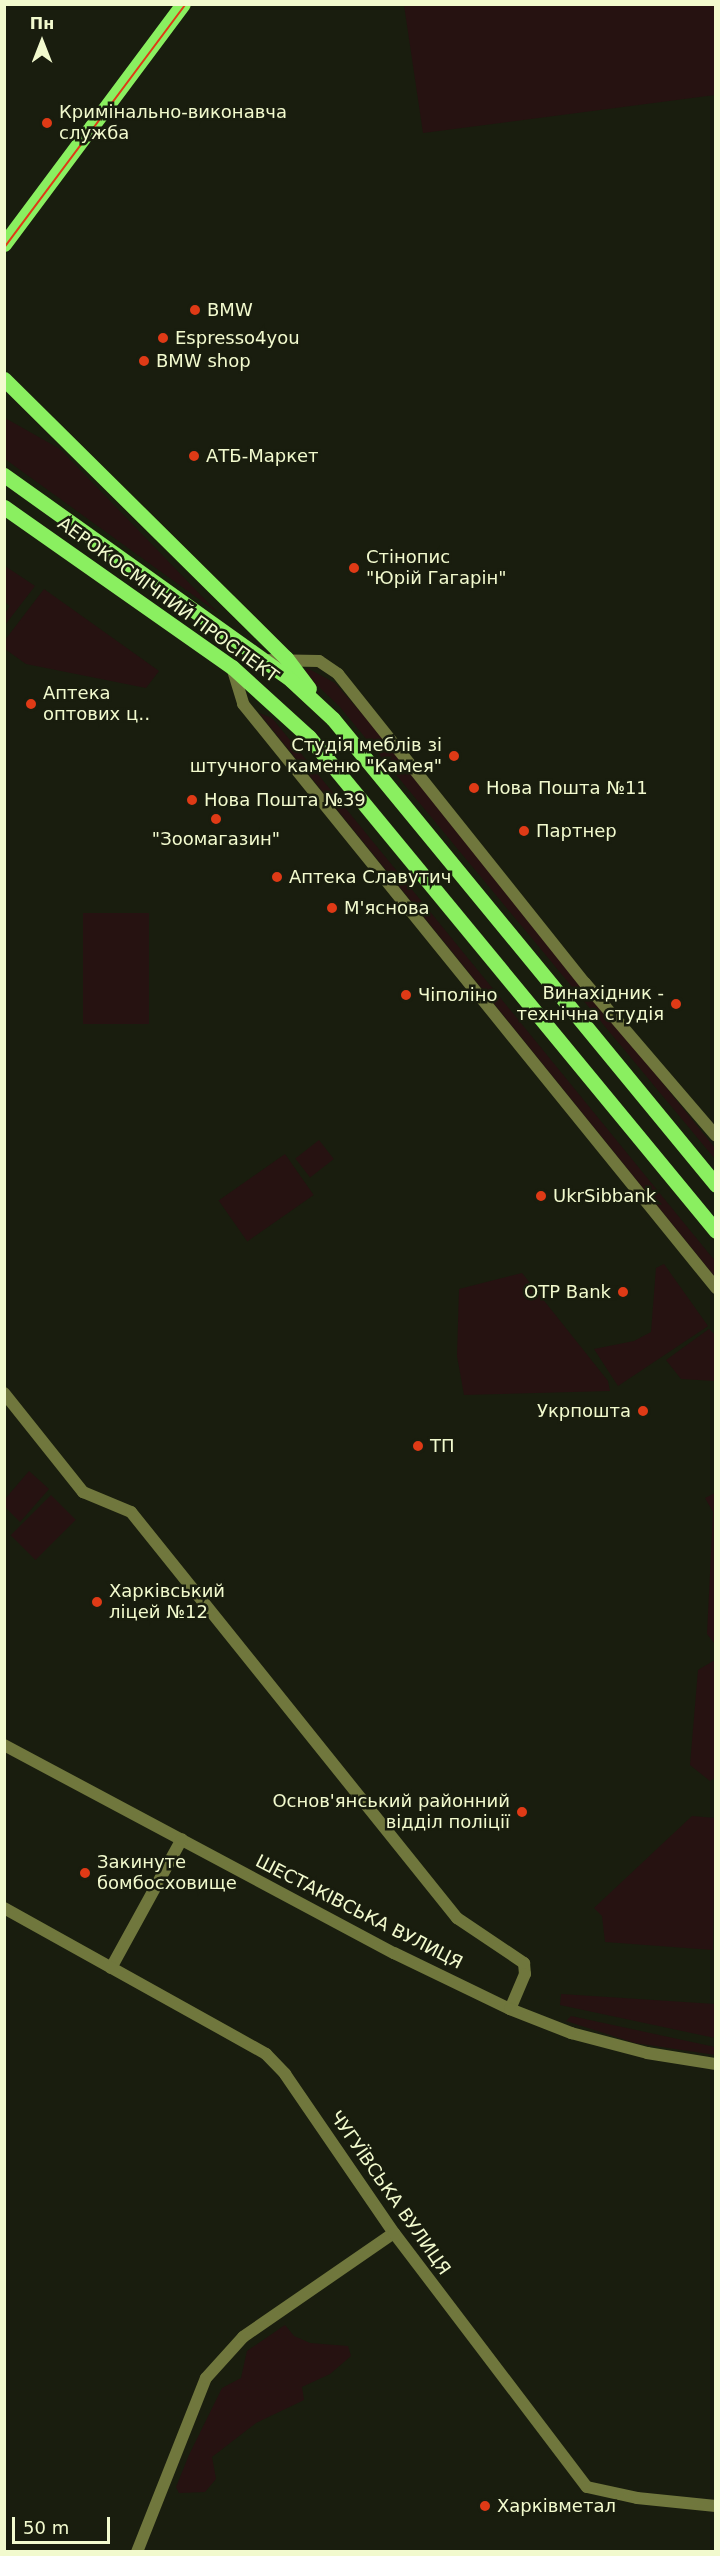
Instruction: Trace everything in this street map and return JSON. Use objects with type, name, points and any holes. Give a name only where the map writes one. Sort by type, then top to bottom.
[{"type":"main road","points":[[4,244],[183,4]]},
{"type":"main road","points":[[4,379],[286,658],[333,719]]},
{"type":"main road","name":"АЕРОКОСМІЧНИЙ ПРОСПЕКТ","points":[[4,475],[262,660],[333,719],[716,1185]]},
{"type":"main road","name":"АЕРОКОСМІЧНИЙ ПРОСПЕКТ","points":[[4,507],[232,667],[270,698],[316,746],[716,1231]]},
{"type":"main road","points":[[203,619],[217,620],[224,616],[218,590]]},
{"type":"street","points":[[262,660],[286,658],[319,661],[338,674],[585,983],[716,1136]]},
{"type":"street","points":[[232,667],[243,704],[716,1288]]},
{"type":"street","points":[[4,1393],[83,1492],[131,1512],[457,1918],[524,1963],[525,1974],[510,2009]]},
{"type":"street","name":"ШЕСТАКІВСЬКА ВУЛИЦЯ","points":[[4,1745],[394,1953],[510,2009],[571,2033],[647,2053],[716,2064]]},
{"type":"street","points":[[111,1968],[182,1839]]},
{"type":"street","name":"ЧУГУЇВСЬКА ВУЛИЦЯ","points":[[4,1908],[266,2054],[285,2074],[394,2233],[587,2487],[716,2506]]},
{"type":"street","points":[[137,2552],[206,2378],[243,2337],[394,2233]]},
{"type":"shaded area","points":[[404,5],[715,5],[715,95],[423,133]]},
{"type":"shaded area","points":[[5,418],[60,449],[218,613],[5,459]]},
{"type":"shaded area","points":[[5,566],[35,586],[5,625],[5,613],[10,606],[5,602]]},
{"type":"shaded area","points":[[44,589],[159,671],[146,688],[26,664],[5,649],[5,640]]},
{"type":"shaded area","points":[[307,668],[335,683],[399,756],[715,1148],[715,1159],[339,706],[304,673]]},
{"type":"shaded area","points":[[259,713],[272,718],[715,1261],[715,1277]]},
{"type":"shaded area","points":[[83,913],[149,913],[149,1024],[83,1024]]},
{"type":"shaded area","points":[[319,1140],[334,1159],[310,1177],[295,1158]]},
{"type":"shaded area","points":[[285,1154],[314,1195],[247,1241],[219,1200]]},
{"type":"shaded area","points":[[664,1264],[708,1326],[618,1386],[594,1349],[634,1341],[651,1332],[656,1268]]},
{"type":"shaded area","points":[[522,1273],[608,1381],[610,1391],[464,1395],[457,1356],[459,1289]]},
{"type":"shaded area","points":[[709,1329],[715,1335],[715,1381],[681,1379],[666,1360]]},
{"type":"shaded area","points":[[29,1471],[49,1489],[20,1522],[5,1507],[5,1499]]},
{"type":"shaded area","points":[[715,1493],[715,1644],[707,1634],[713,1512],[705,1498]]},
{"type":"shaded area","points":[[51,1495],[76,1520],[35,1560],[11,1535]]},
{"type":"shaded area","points":[[715,1660],[716,1777],[710,1781],[690,1765],[698,1670]]},
{"type":"shaded area","points":[[692,1816],[715,1818],[713,1950],[605,1942],[602,1916],[594,1908]]},
{"type":"shaded area","points":[[561,1994],[715,2004],[715,2038],[560,2005]]},
{"type":"shaded area","points":[[571,2016],[715,2047],[715,2055],[635,2043],[566,2021]]},
{"type":"shaded area","points":[[285,2325],[294,2336],[310,2343],[348,2346],[351,2356],[330,2374],[302,2387],[304,2400],[256,2423],[212,2457],[216,2479],[205,2492],[179,2493],[176,2487],[189,2455],[222,2388],[241,2378],[247,2351]]},
{"type":"tram line","points":[[4,248],[186,4]]},
{"type":"place","name":"Кримінально-виконавча служба","points":[[47,123]]},
{"type":"place","name":"BMW","points":[[195,310]]},
{"type":"place","name":"Espresso4you","points":[[163,338]]},
{"type":"place","name":"BMW shop","points":[[144,361]]},
{"type":"place","name":"АТБ-Маркет","points":[[194,456]]},
{"type":"place","name":"Стінопис \"Юрій Гагарін\"","points":[[354,568]]},
{"type":"place","name":"Аптека оптових ц‥","points":[[31,704]]},
{"type":"place","name":"Студія меблів зі штучного каменю \"Камея\"","points":[[454,756]]},
{"type":"place","name":"Нова Пошта №11","points":[[474,788]]},
{"type":"place","name":"Нова Пошта №39","points":[[192,800]]},
{"type":"place","name":"\"Зоомагазин\"","points":[[216,819]]},
{"type":"place","name":"Партнер","points":[[524,831]]},
{"type":"place","name":"Аптeка Славутич","points":[[277,877]]},
{"type":"place","name":"М'яснова","points":[[332,908]]},
{"type":"place","name":"Чіполіно","points":[[406,995]]},
{"type":"place","name":"Винахідник - технічна студія","points":[[676,1004]]},
{"type":"place","name":"UkrSibbank","points":[[541,1196]]},
{"type":"place","name":"OTP Bank","points":[[623,1292]]},
{"type":"place","name":"Укрпошта","points":[[643,1411]]},
{"type":"place","name":"ТП","points":[[418,1446]]},
{"type":"place","name":"Харківський ліцей №12","points":[[97,1602]]},
{"type":"place","name":"Основ'янський районний відділ поліції","points":[[522,1812]]},
{"type":"place","name":"Закинуте бомбосховище","points":[[85,1873]]},
{"type":"place","name":"Харківметал","points":[[485,2506]]}]
